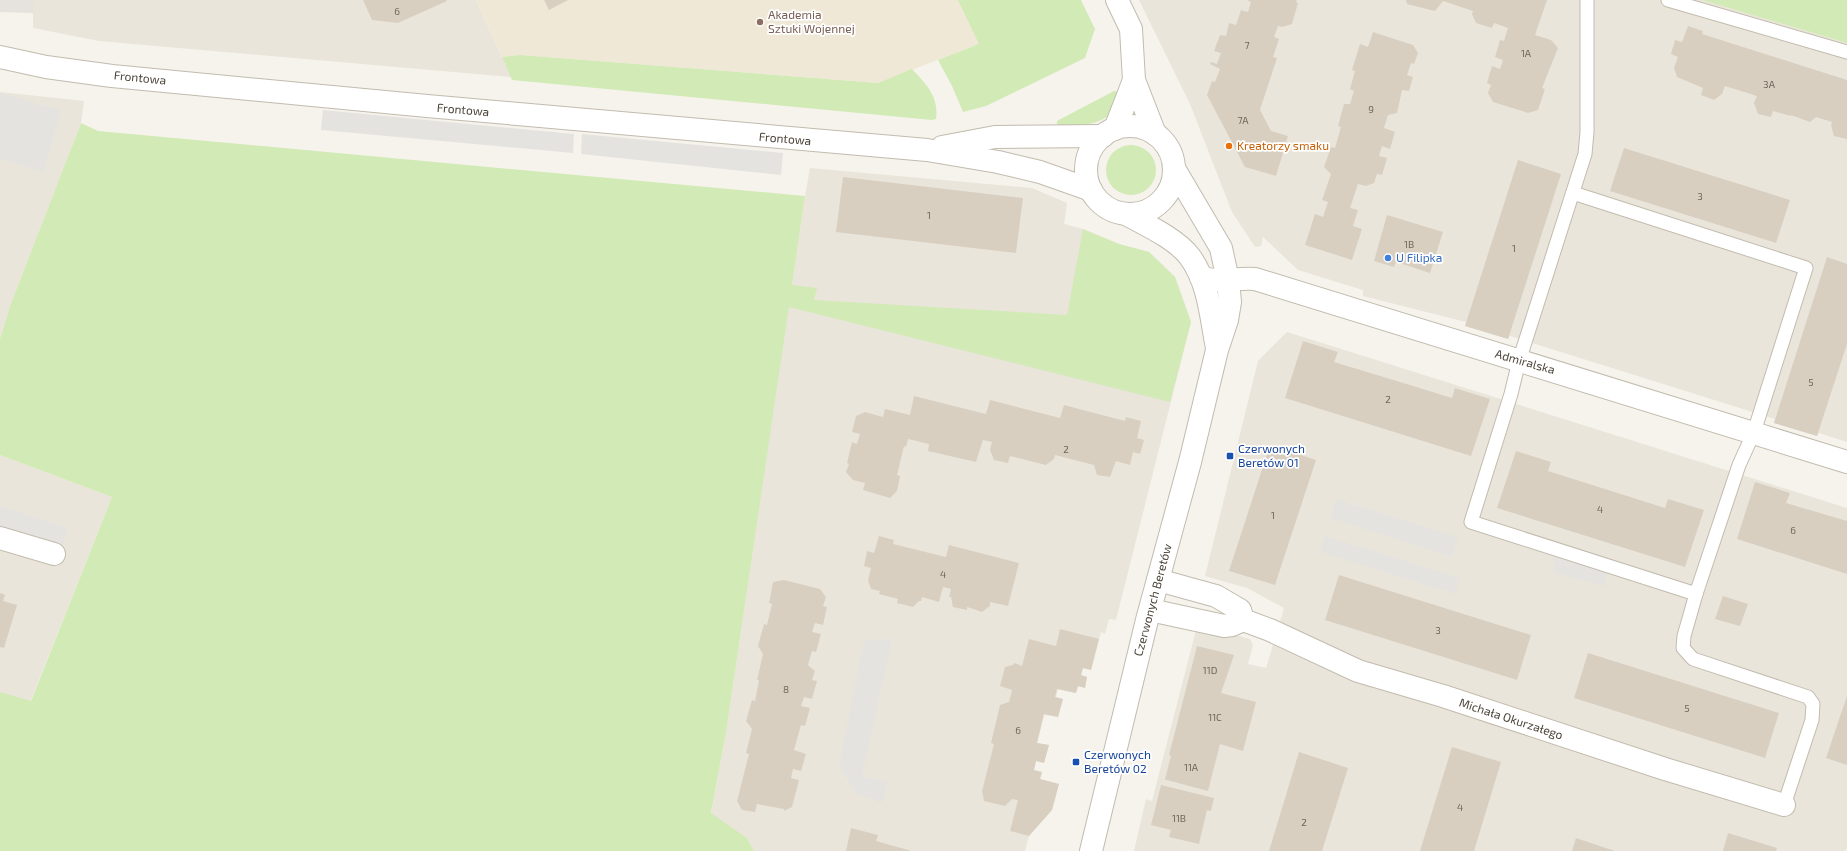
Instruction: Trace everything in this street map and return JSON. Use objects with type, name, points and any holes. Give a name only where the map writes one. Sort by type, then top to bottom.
[{"type":"street","points":[[1117,0],[1131,29],[1134,80],[1156,134]]},
{"type":"street","name":"Frontowa","points":[[0,57],[46,67],[119,76],[427,106],[927,150],[998,162],[1026,169],[1091,190]]},
{"type":"street","points":[[1109,132],[1129,126],[1143,128],[1156,134],[1166,144],[1172,156],[1175,170],[1173,184],[1166,196],[1155,207],[1142,213],[1126,214],[1112,210],[1100,202],[1091,190],[1086,175],[1087,160],[1093,146],[1109,132],[1134,80]]},
{"type":"street","name":"Frontowa","points":[[927,150],[995,137],[1109,132]]},
{"type":"street","name":"Czerwonych Beretów","points":[[1091,851],[1150,610],[1192,455],[1217,350],[1227,320],[1230,302],[1228,280],[1221,248],[1175,170]]},
{"type":"street","name":"Czerwonych Beretów","points":[[1126,214],[1156,230],[1180,247],[1190,257],[1201,277],[1207,296],[1217,350]]},
{"type":"street","name":"Admiralska","points":[[1201,277],[1214,281],[1243,278],[1255,279],[1847,462]]},
{"type":"street","points":[[0,538],[54,554]]},
{"type":"street","points":[[1150,610],[1224,626],[1232,626],[1243,620],[1240,610],[1216,596],[1158,580]]},
{"type":"street","name":"Michała Okurzałego","points":[[1243,620],[1270,630],[1358,671],[1443,696],[1665,769],[1784,805]]},
{"type":"lane","points":[[1587,0],[1587,132],[1585,154],[1519,361],[1511,394],[1471,522],[1696,594]]},
{"type":"lane","points":[[1668,0],[1847,52]]},
{"type":"lane","points":[[1573,193],[1806,268],[1754,432],[1739,465],[1696,594],[1683,648],[1693,660],[1808,697],[1814,704],[1812,720],[1784,805]]},
{"type":"shaded area","points":[[0,0],[33,0],[33,13],[0,12]]},
{"type":"shaded area","points":[[33,0],[476,0],[511,77],[99,41],[33,28]]},
{"type":"shaded area","name":"Akademia Sztuki Wojennej","points":[[476,0],[1081,0],[979,44],[878,83],[520,55],[502,57]]},
{"type":"shaded area","points":[[1139,0],[1702,0],[1847,43],[1847,442],[1819,433],[1817,436],[1774,423],[1775,419],[1510,336],[1508,339],[1465,326],[1466,322],[1363,296],[1363,290],[1298,270],[1263,237],[1261,246],[1255,247],[1232,212],[1190,104]]},
{"type":"shaded area","points":[[0,92],[84,101],[81,123],[10,306],[0,339]]},
{"type":"shaded area","points":[[0,93],[61,110],[44,172],[0,159]]},
{"type":"shaded area","points":[[323,110],[574,134],[573,153],[321,130]]},
{"type":"shaded area","points":[[582,134],[783,153],[781,175],[581,154]]},
{"type":"shaded area","points":[[810,168],[1032,188],[1067,203],[1064,224],[1083,229],[1119,244],[1149,252],[1175,277],[1191,322],[1116,620],[1109,619],[1105,634],[1101,632],[1091,670],[1083,668],[1081,675],[1087,677],[1085,688],[1078,686],[1076,693],[1058,689],[1056,697],[1063,699],[1058,717],[1044,715],[1037,743],[1049,745],[1044,763],[1036,761],[1034,770],[1042,772],[1040,779],[1059,784],[1052,810],[1029,836],[1025,851],[754,851],[747,838],[711,814],[726,733]]},
{"type":"shaded area","points":[[1287,332],[1847,508],[1847,848],[1845,851],[1134,851],[1146,799],[1152,801],[1196,630],[1229,633],[1250,639],[1253,645],[1248,664],[1266,668],[1284,608],[1247,588],[1205,576],[1258,361]]},
{"type":"shaded area","points":[[0,455],[112,497],[0,777]]},
{"type":"shaded area","points":[[1336,499],[1458,537],[1452,557],[1330,518]]},
{"type":"shaded area","points":[[0,506],[68,528],[62,547],[0,528]]},
{"type":"shaded area","points":[[1325,536],[1460,578],[1455,594],[1320,552]]},
{"type":"shaded area","points":[[1554,553],[1607,570],[1604,586],[1553,572]]},
{"type":"shaded area","points":[[892,639],[862,776],[888,782],[882,803],[857,794],[839,766],[864,640]]},
{"type":"green space","points":[[958,0],[1081,0],[1095,29],[1085,58],[986,106],[963,112],[952,86],[938,60],[979,44]]},
{"type":"green space","points":[[1702,0],[1847,0],[1847,43]]},
{"type":"green space","points":[[520,55],[878,83],[912,69],[927,86],[934,98],[936,104],[936,119],[932,120],[512,80],[502,57]]},
{"type":"green space","points":[[1114,91],[1119,92],[1116,103],[1111,113],[1106,118],[1093,123],[1057,126],[1057,121]]},
{"type":"green space","points":[[81,123],[98,131],[805,196],[792,285],[817,288],[814,300],[1067,315],[1083,229],[1119,244],[1149,252],[1175,277],[1191,322],[1170,402],[789,307],[726,733],[711,813],[747,838],[754,851],[0,851],[0,692],[31,701],[112,497],[0,455],[0,339],[10,306]]},
{"type":"green space","points":[[1131,145],[1145,149],[1152,156],[1156,170],[1152,184],[1145,191],[1131,195],[1117,191],[1110,184],[1106,170],[1110,156],[1117,149]]},
{"type":"building","points":[[363,0],[447,1],[398,23],[372,20]]},
{"type":"building","points":[[544,0],[568,0],[549,10]]},
{"type":"building","points":[[1247,0],[1297,0],[1296,2],[1298,3],[1292,24],[1282,27],[1278,26],[1274,37],[1279,39],[1273,57],[1277,58],[1260,110],[1271,131],[1288,136],[1276,176],[1245,167],[1207,95],[1212,81],[1215,82],[1220,69],[1210,64],[1211,62],[1217,64],[1221,53],[1214,51],[1220,35],[1226,36],[1229,23],[1236,25],[1241,10],[1248,12],[1251,2]]},
{"type":"building","points":[[1406,0],[1547,0],[1535,35],[1551,40],[1558,48],[1542,88],[1545,89],[1538,110],[1528,113],[1493,102],[1488,93],[1491,85],[1487,83],[1492,66],[1500,69],[1503,60],[1495,57],[1500,40],[1504,41],[1508,28],[1494,23],[1492,28],[1476,23],[1472,14],[1473,11],[1443,1],[1435,11],[1407,4]]},
{"type":"building","points":[[1688,26],[1703,31],[1702,34],[1847,80],[1847,139],[1834,136],[1831,125],[1832,122],[1816,117],[1810,122],[1791,115],[1773,111],[1771,117],[1758,114],[1754,103],[1757,96],[1725,86],[1722,94],[1714,100],[1701,95],[1703,88],[1677,77],[1674,68],[1678,57],[1671,54],[1675,40],[1682,42]]},
{"type":"building","points":[[1373,32],[1413,45],[1418,53],[1414,64],[1411,63],[1407,75],[1413,77],[1409,91],[1402,90],[1397,113],[1388,115],[1384,128],[1395,132],[1390,149],[1382,146],[1379,156],[1387,158],[1382,175],[1377,174],[1374,183],[1366,186],[1358,184],[1350,208],[1358,210],[1353,226],[1362,229],[1352,260],[1305,245],[1315,214],[1323,217],[1328,202],[1322,200],[1331,174],[1324,167],[1331,147],[1335,148],[1341,127],[1338,126],[1344,104],[1350,104],[1354,91],[1350,89],[1355,71],[1352,70],[1360,44],[1368,47]]},
{"type":"building","points":[[1624,148],[1790,200],[1776,243],[1610,191]]},
{"type":"building","points":[[1518,160],[1561,174],[1508,339],[1465,326]]},
{"type":"building","points":[[843,177],[1023,198],[1016,253],[836,232]]},
{"type":"building","points":[[1387,215],[1443,232],[1430,273],[1396,262],[1394,267],[1374,261]]},
{"type":"building","points":[[1827,257],[1847,264],[1847,344],[1817,436],[1774,423]]},
{"type":"building","points":[[1303,341],[1338,352],[1334,362],[1452,398],[1455,388],[1490,399],[1471,456],[1285,398]]},
{"type":"building","points":[[914,396],[986,414],[990,400],[1060,418],[1064,405],[1125,421],[1126,417],[1141,421],[1137,438],[1144,440],[1140,454],[1133,452],[1130,465],[1116,461],[1110,477],[1097,475],[1094,465],[1055,455],[1054,459],[1046,465],[1010,456],[1008,463],[994,460],[990,450],[992,442],[983,440],[976,462],[928,451],[929,444],[908,439],[906,447],[904,446],[897,475],[900,476],[897,491],[890,498],[863,490],[865,483],[853,480],[846,472],[849,464],[847,463],[852,442],[857,444],[860,434],[852,432],[856,416],[865,412],[883,417],[885,409],[910,415]]},
{"type":"building","points":[[1270,445],[1316,460],[1275,585],[1229,571]]},
{"type":"building","points":[[1516,451],[1551,462],[1548,471],[1665,508],[1668,499],[1704,510],[1685,567],[1497,508]]},
{"type":"building","points":[[1755,482],[1790,493],[1786,503],[1847,521],[1847,574],[1737,539]]},
{"type":"building","points":[[879,536],[894,540],[893,544],[946,557],[949,545],[1019,563],[1008,606],[990,602],[990,606],[982,612],[967,607],[967,610],[953,607],[951,597],[949,597],[951,589],[943,587],[939,602],[922,597],[921,601],[913,607],[897,603],[898,599],[879,594],[880,591],[871,589],[868,580],[871,568],[864,566],[867,551],[874,553]]},
{"type":"building","points":[[1339,575],[1531,635],[1517,680],[1325,620]]},
{"type":"building","points":[[784,580],[820,589],[826,597],[823,606],[827,607],[823,625],[815,623],[812,632],[821,634],[816,652],[812,651],[808,665],[815,671],[812,680],[817,681],[812,699],[804,697],[801,706],[810,708],[805,726],[801,725],[794,750],[806,754],[801,771],[793,769],[791,778],[799,780],[792,807],[784,811],[784,809],[757,804],[755,812],[742,810],[737,801],[749,754],[746,753],[752,729],[746,721],[752,700],[755,701],[759,680],[757,680],[763,654],[758,646],[764,624],[767,625],[772,604],[769,603],[773,582]]},
{"type":"building","points":[[0,593],[5,595],[3,601],[17,605],[4,648],[0,647]]},
{"type":"building","points":[[1723,596],[1748,604],[1740,626],[1715,619]]},
{"type":"building","points":[[1060,629],[1099,639],[1091,670],[1083,668],[1081,675],[1087,677],[1085,688],[1078,686],[1076,693],[1057,689],[1055,697],[1063,699],[1058,717],[1044,714],[1037,743],[1049,745],[1044,763],[1036,761],[1034,770],[1042,772],[1040,779],[1059,784],[1052,810],[1029,836],[1010,831],[1018,800],[1012,799],[1005,806],[984,801],[982,791],[994,744],[991,743],[1000,705],[1009,702],[1012,690],[1000,686],[1005,667],[1013,665],[1014,663],[1022,666],[1029,639],[1056,646]]},
{"type":"building","points":[[1197,646],[1234,655],[1221,693],[1256,702],[1243,751],[1220,744],[1208,791],[1163,779],[1165,779],[1171,756],[1169,755]]},
{"type":"building","points":[[1588,653],[1779,713],[1765,758],[1574,698]]},
{"type":"building","points":[[1847,696],[1847,765],[1826,758]]},
{"type":"building","points":[[1452,747],[1501,762],[1474,851],[1420,851]]},
{"type":"building","points":[[1299,752],[1348,768],[1322,851],[1269,851]]},
{"type":"building","points":[[1161,785],[1214,798],[1211,811],[1207,810],[1199,844],[1169,837],[1171,830],[1151,825]]},
{"type":"building","points":[[851,828],[878,835],[876,841],[912,851],[846,851]]},
{"type":"building","points":[[1728,833],[1777,848],[1776,851],[1723,851]]},
{"type":"building","points":[[1576,838],[1615,851],[1572,851]]},
{"type":"place","name":"Akademia Sztuki Wojennej","points":[[760,22]]},
{"type":"place","name":"Kreatorzy smaku","points":[[1229,146]]},
{"type":"place","name":"U Filipka","points":[[1388,258]]},
{"type":"place","name":"Czerwonych Beretów 01","points":[[1230,456]]},
{"type":"place","name":"Czerwonych Beretów 02","points":[[1076,762]]}]
